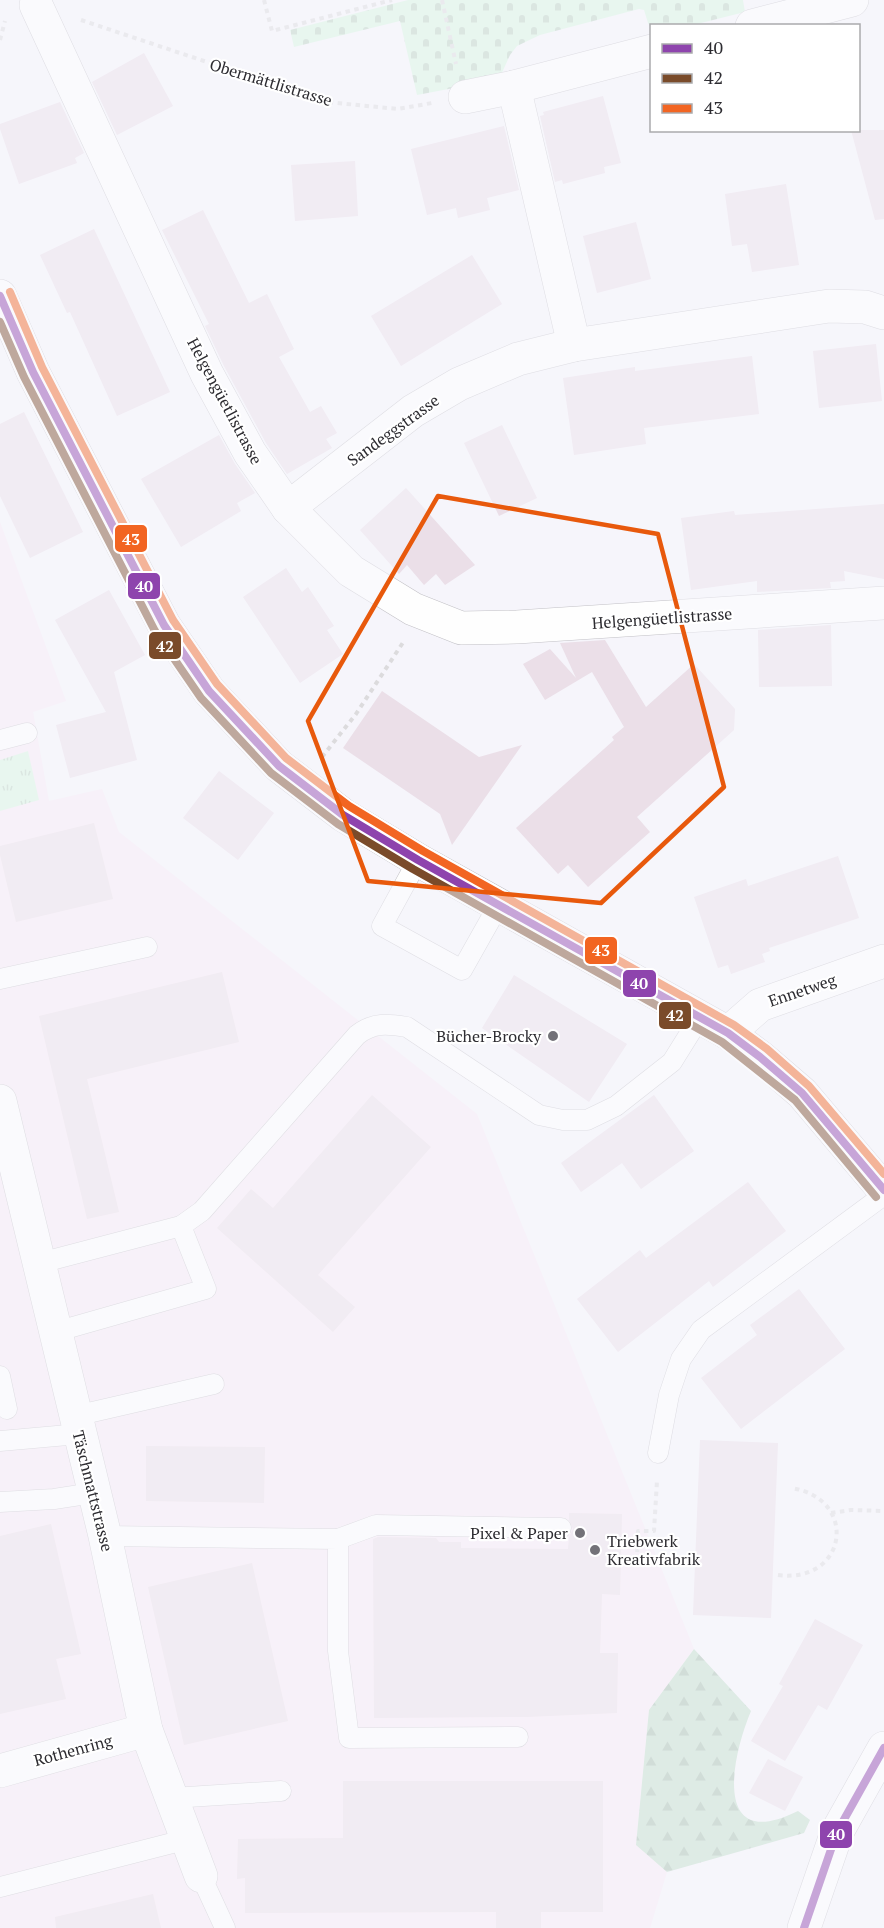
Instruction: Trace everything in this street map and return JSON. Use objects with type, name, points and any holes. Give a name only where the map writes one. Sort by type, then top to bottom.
[{"type":"street","points":[[760,24],[852,0]]},
{"type":"street","name":"Helgengüetlistrasse","points":[[36,5],[207,374],[250,453],[288,508],[351,571],[414,609],[461,628],[517,627],[884,603]]},
{"type":"street","points":[[465,97],[514,87],[650,51]]},
{"type":"street","points":[[514,87],[574,345]]},
{"type":"street","points":[[0,296],[33,372],[164,626],[209,691],[279,766],[343,815],[498,906],[714,1025],[760,1056],[802,1093],[884,1190]]},
{"type":"street","name":"Sandeggstrasse","points":[[288,508],[413,411],[459,384],[518,359],[574,345],[829,306],[865,307],[884,313]]},
{"type":"street","name":"Ennetweg","points":[[714,1025],[760,1005],[884,961]]},
{"type":"street","name":"Täschmattstrasse","points":[[0,1101],[105,1536],[146,1730],[201,1876]]},
{"type":"street","name":"Rothenring","points":[[0,1771],[146,1730]]},
{"type":"street","points":[[804,1928],[837,1833],[884,1748]]},
{"type":"lane","points":[[0,740],[27,733]]},
{"type":"lane","points":[[418,860],[382,926],[462,970],[498,906]]},
{"type":"lane","points":[[0,979],[147,947]]},
{"type":"lane","points":[[40,1263],[181,1226],[202,1211],[366,1027],[384,1024],[407,1027],[539,1114],[563,1120],[587,1120],[616,1106],[714,1025]]},
{"type":"lane","points":[[658,1453],[669,1395],[681,1359],[701,1330],[884,1195]]},
{"type":"lane","points":[[55,1332],[206,1289],[181,1226]]},
{"type":"lane","points":[[0,1376],[7,1409]]},
{"type":"lane","points":[[0,1441],[77,1425],[214,1384]]},
{"type":"lane","points":[[0,1502],[54,1499],[93,1493]]},
{"type":"lane","points":[[105,1536],[338,1539],[376,1525],[561,1528]]},
{"type":"lane","points":[[338,1539],[338,1651],[349,1738],[518,1737]]},
{"type":"lane","points":[[172,1798],[281,1791]]},
{"type":"lane","points":[[0,1887],[188,1839]]},
{"type":"lane","points":[[201,1876],[225,1928]]},
{"type":"path","points":[[264,0],[272,31],[392,0]]},
{"type":"path","points":[[442,0],[465,97]]},
{"type":"path","name":"Obermättlistrasse","points":[[36,5],[327,102],[398,109],[465,97]]},
{"type":"path","points":[[322,757],[356,714],[422,612]]},
{"type":"path","points":[[625,1557],[637,1558],[638,1530],[654,1531],[658,1453]]},
{"type":"path","points":[[778,1575],[794,1577],[808,1574],[822,1566],[831,1554],[836,1539],[836,1524],[820,1497],[806,1490],[791,1488]]},
{"type":"path","points":[[831,1513],[851,1510],[884,1510]]},
{"type":"highlighted area","points":[[438,496],[658,534],[724,787],[601,903],[368,881],[308,721]]},
{"type":"shaded area","points":[[0,522],[66,701],[33,712],[49,801],[102,789],[119,832],[477,1114],[694,1649],[649,1710],[636,1844],[667,1872],[650,1928],[0,1928]]},
{"type":"green space","points":[[408,0],[743,0],[745,12],[697,24],[650,24],[650,26],[644,10],[639,9],[540,35],[517,46],[501,75],[491,81],[417,95],[400,21],[294,47],[290,30]]},
{"type":"green space","points":[[28,751],[39,800],[0,811],[0,760]]},
{"type":"green space","points":[[694,1649],[751,1711],[738,1752],[734,1775],[735,1795],[740,1811],[752,1820],[770,1821],[798,1811],[810,1820],[804,1833],[667,1872],[636,1845],[649,1710]]},
{"type":"building","points":[[144,53],[173,106],[117,135],[92,82]]},
{"type":"building","points":[[603,96],[621,163],[604,167],[605,173],[563,184],[562,180],[555,182],[540,116],[544,115],[543,112]]},
{"type":"building","points":[[60,102],[84,153],[75,158],[77,163],[19,184],[0,124]]},
{"type":"building","points":[[504,126],[519,190],[487,198],[490,210],[458,218],[456,208],[427,215],[411,149]]},
{"type":"building","points":[[860,130],[884,130],[884,219],[875,220],[852,132],[860,132]]},
{"type":"building","points":[[355,161],[358,216],[295,221],[291,165]]},
{"type":"building","points":[[786,184],[799,265],[752,272],[747,244],[732,246],[725,194]]},
{"type":"building","points":[[203,210],[249,303],[267,294],[294,349],[279,357],[310,412],[321,406],[337,433],[326,439],[332,448],[287,474],[266,443],[224,366],[205,326],[209,324],[162,230]]},
{"type":"building","points":[[636,222],[651,279],[597,293],[583,236]]},
{"type":"building","points":[[94,229],[170,392],[117,416],[70,312],[67,313],[40,255]]},
{"type":"building","points":[[472,255],[502,304],[401,366],[371,316]]},
{"type":"building","points":[[876,344],[882,401],[819,408],[813,351]]},
{"type":"building","points":[[752,356],[759,414],[644,428],[646,444],[574,455],[563,378],[635,367],[635,371]]},
{"type":"building","points":[[24,412],[83,532],[30,558],[0,496],[0,424]]},
{"type":"building","points":[[502,425],[537,498],[499,516],[464,443]]},
{"type":"building","points":[[219,435],[255,493],[237,503],[241,511],[181,547],[141,479]]},
{"type":"building","points":[[406,488],[475,565],[445,585],[436,574],[424,585],[407,565],[399,574],[360,530]]},
{"type":"building","points":[[884,504],[884,579],[844,571],[845,581],[830,582],[831,588],[757,592],[757,581],[691,590],[681,518],[734,511],[735,515]]},
{"type":"building","points":[[286,568],[302,592],[308,587],[334,626],[327,630],[343,654],[300,683],[243,597]]},
{"type":"building","points":[[109,590],[145,655],[114,672],[137,760],[70,778],[56,725],[106,712],[55,620]]},
{"type":"building","points":[[831,625],[832,686],[759,687],[758,630]]},
{"type":"building","points":[[605,640],[646,707],[694,664],[735,709],[734,730],[637,817],[650,832],[588,887],[568,865],[558,874],[516,828],[614,740],[612,737],[624,727],[592,672],[545,700],[523,664],[550,649],[576,678],[560,643]]},
{"type":"building","points":[[382,691],[479,757],[522,745],[452,845],[440,814],[343,748]]},
{"type":"building","points":[[219,771],[274,813],[238,860],[183,818]]},
{"type":"building","points":[[94,823],[113,899],[16,922],[0,855],[0,846]]},
{"type":"building","points":[[838,856],[859,918],[769,948],[770,951],[762,954],[765,962],[731,974],[728,965],[718,968],[694,897],[746,879],[748,886]]},
{"type":"building","points":[[222,972],[239,1042],[87,1079],[119,1212],[87,1219],[39,1016]]},
{"type":"building","name":"Bücher-Brocky","points":[[514,975],[627,1044],[589,1102],[482,1028]]},
{"type":"building","points":[[372,1095],[431,1147],[318,1275],[355,1307],[333,1332],[217,1228],[251,1189],[273,1208]]},
{"type":"building","points":[[654,1095],[694,1151],[641,1189],[622,1163],[581,1192],[561,1163]]},
{"type":"building","points":[[748,1182],[786,1231],[713,1287],[709,1281],[618,1352],[577,1299],[640,1250],[646,1258]]},
{"type":"building","points":[[799,1289],[845,1349],[741,1429],[701,1378],[757,1335],[750,1325]]},
{"type":"building","points":[[700,1440],[778,1443],[771,1618],[693,1615]]},
{"type":"building","points":[[146,1446],[265,1447],[264,1503],[146,1501]]},
{"type":"building","points":[[569,1513],[622,1514],[620,1595],[602,1594],[600,1653],[618,1653],[617,1713],[526,1717],[374,1718],[373,1539],[378,1537],[436,1538],[439,1542],[461,1542],[461,1548],[568,1549],[569,1537],[573,1529]]},
{"type":"building","points":[[51,1524],[81,1654],[56,1659],[66,1699],[0,1714],[0,1536]]},
{"type":"building","points":[[252,1563],[288,1721],[184,1745],[148,1587]]},
{"type":"building","points":[[815,1619],[863,1645],[827,1710],[818,1705],[785,1761],[751,1741],[783,1686],[779,1684]]},
{"type":"building","points":[[768,1759],[803,1777],[785,1811],[749,1793]]},
{"type":"building","points":[[343,1781],[603,1781],[603,1912],[541,1912],[541,1928],[496,1928],[496,1912],[245,1913],[245,1878],[237,1879],[238,1839],[343,1838]]},
{"type":"building","points":[[153,1894],[161,1928],[56,1928],[55,1917]]},
{"type":"transit line","name":"43","points":[[10,292],[42,367],[173,620],[217,684],[286,758],[349,806],[423,851],[734,1025],[767,1049],[809,1086],[884,1174]]},
{"type":"transit line","name":"40","points":[[0,296],[33,372],[164,625],[209,691],[279,766],[343,815],[418,860],[728,1033],[802,1093],[884,1190]]},
{"type":"transit line","name":"42","points":[[0,322],[24,377],[155,631],[201,698],[271,773],[338,824],[413,869],[722,1042],[795,1100],[876,1197]]},
{"type":"transit line","name":"40","points":[[804,1928],[837,1832],[884,1748]]},
{"type":"place","name":"Bücher-Brocky","points":[[553,1036]]},
{"type":"place","name":"Pixel & Paper","points":[[580,1533]]},
{"type":"place","name":"Triebwerk Kreativfabrik","points":[[595,1550]]}]
